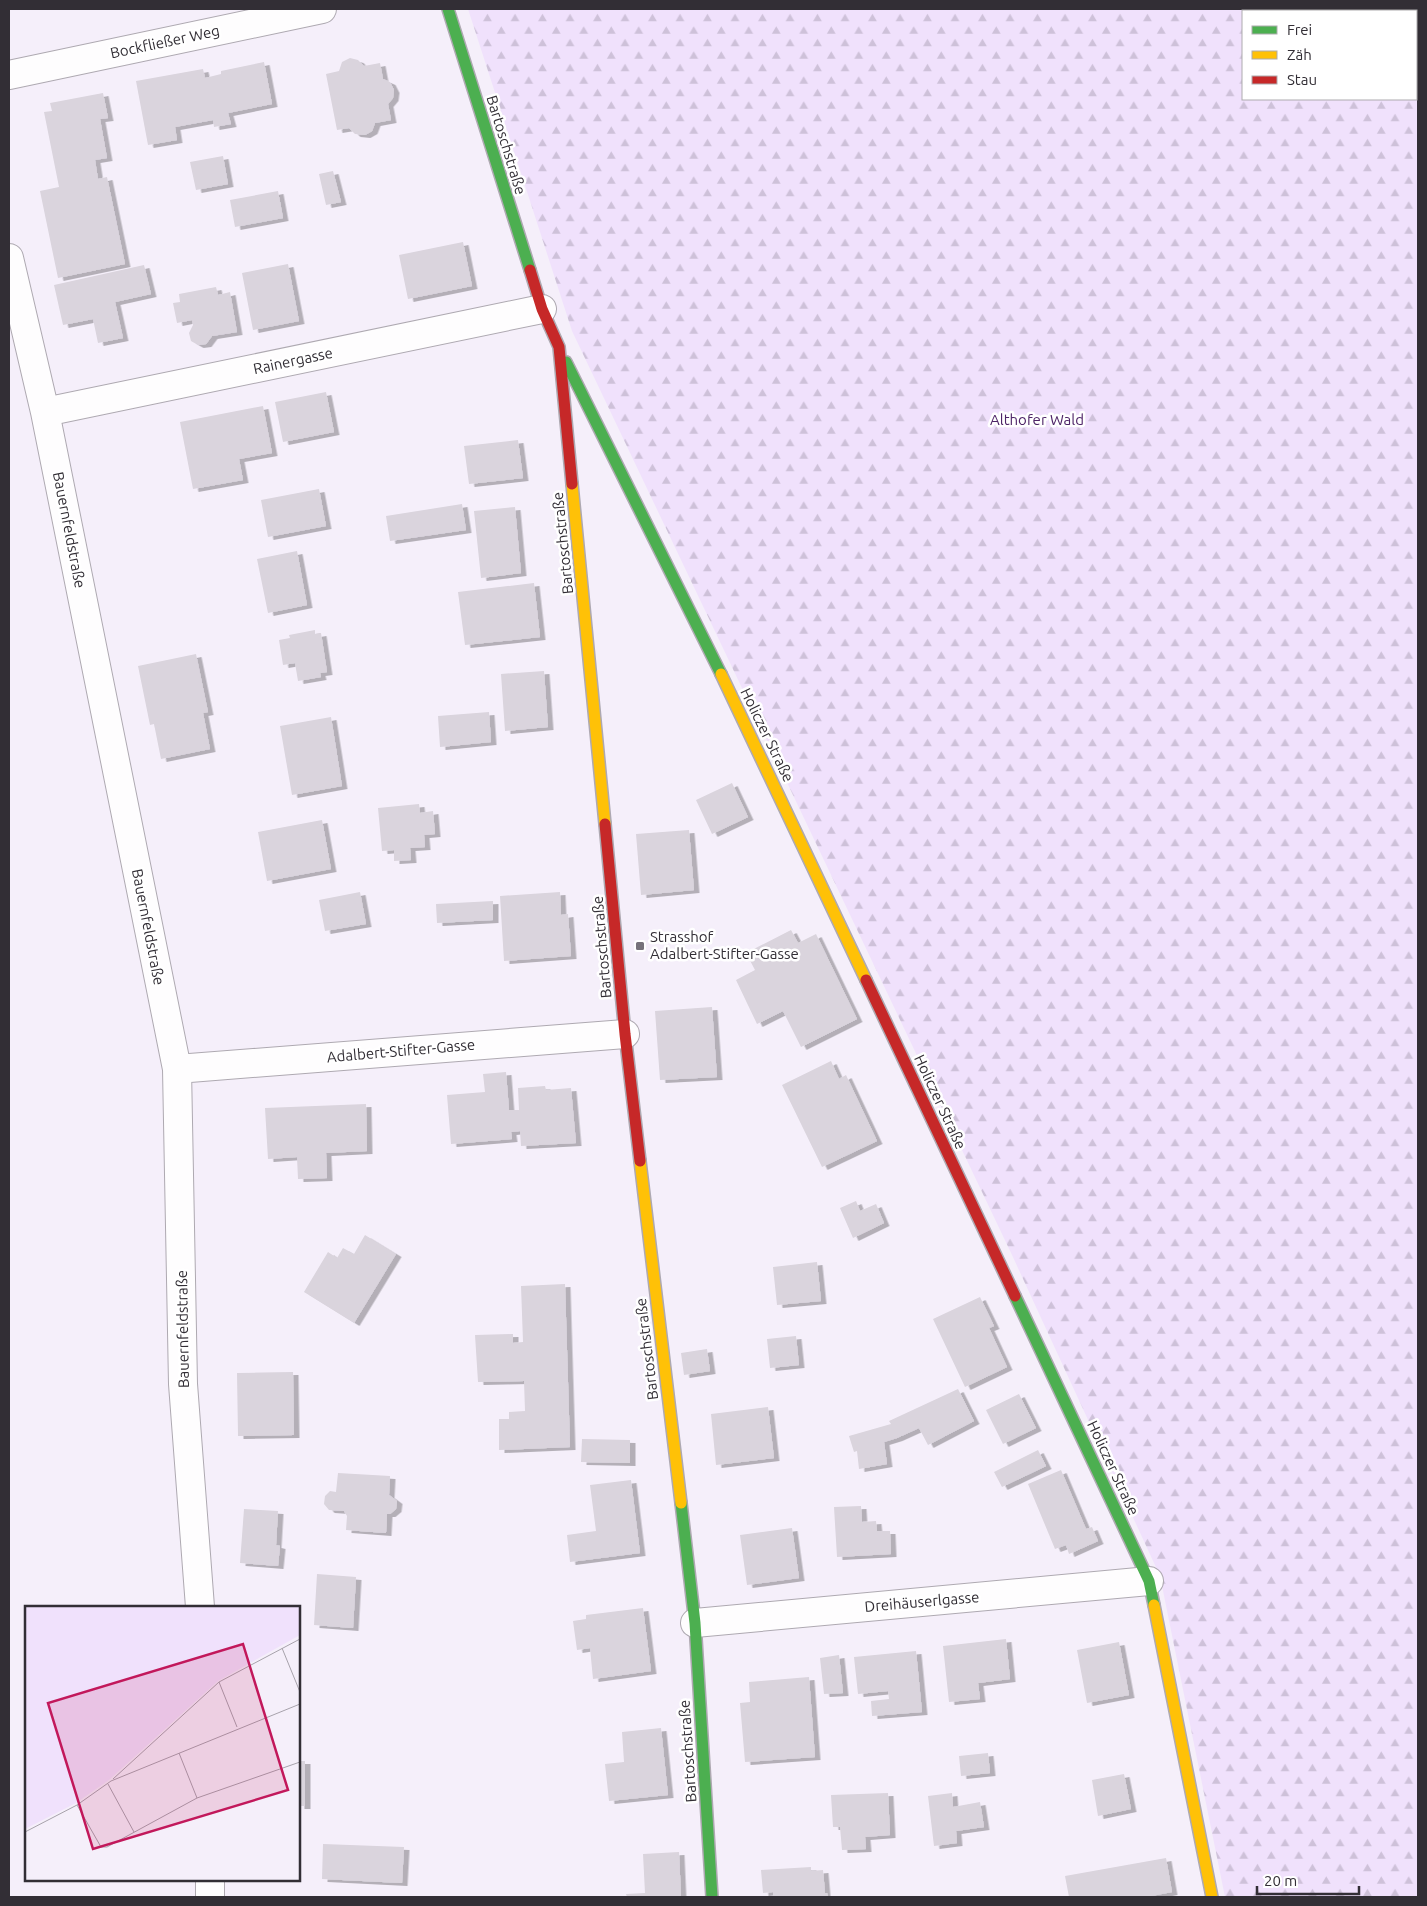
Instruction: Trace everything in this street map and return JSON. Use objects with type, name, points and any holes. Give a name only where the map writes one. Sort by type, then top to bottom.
[{"type":"street","name":"Bockfließer Weg","points":[[9,75],[322,9]]},
{"type":"street","name":"Bartoschstraße","points":[[448,9],[542,309],[559,347],[625,1034],[695,1624],[712,1897]]},
{"type":"street","name":"Bauernfeldstraße","points":[[9,258],[45,412],[177,1069],[183,1384],[200,1606]]},
{"type":"street","name":"Rainergasse","points":[[45,412],[542,309]]},
{"type":"street","name":"Holiczer Straße","points":[[559,347],[740,713],[1149,1581],[1212,1897]]},
{"type":"street","name":"Adalbert-Stifter-Gasse","points":[[177,1069],[625,1034]]},
{"type":"street","name":"Dreihäuserlgasse","points":[[695,1624],[1149,1581]]},
{"type":"street","points":[[210,1881],[210,1897]]},
{"type":"green space","name":"Althofer Wald","points":[[468,9],[1418,9],[1418,1897],[1225,1897],[1160,1576],[1012,1255],[572,331]]},
{"type":"building","points":[[350,58],[358,60],[364,66],[380,63],[383,79],[390,82],[394,90],[393,98],[388,104],[391,120],[375,123],[372,131],[365,135],[355,134],[349,128],[337,130],[326,74],[339,71],[342,62]]},
{"type":"building","points":[[264,62],[272,104],[228,113],[231,124],[214,127],[213,120],[175,127],[177,140],[148,145],[136,81],[203,69],[205,78],[221,74],[221,71]]},
{"type":"building","points":[[103,93],[108,118],[100,119],[107,158],[95,160],[98,179],[107,177],[125,264],[58,278],[40,191],[59,187],[44,112],[52,111],[50,103]]},
{"type":"building","points":[[223,156],[228,184],[196,190],[190,162]]},
{"type":"building","points":[[333,171],[341,202],[326,205],[319,174]]},
{"type":"building","points":[[278,191],[283,218],[235,227],[230,200]]},
{"type":"building","points":[[463,242],[472,286],[408,299],[399,255]]},
{"type":"building","points":[[288,264],[299,321],[253,330],[242,273]]},
{"type":"building","points":[[144,265],[151,294],[115,302],[123,338],[98,343],[93,319],[63,325],[54,285]]},
{"type":"building","points":[[216,287],[218,295],[230,292],[237,332],[212,336],[206,344],[198,345],[191,341],[189,333],[193,325],[192,320],[177,323],[173,303],[180,302],[179,294]]},
{"type":"building","points":[[326,392],[334,432],[283,442],[275,402]]},
{"type":"building","points":[[263,406],[272,453],[239,459],[243,480],[193,489],[180,422]]},
{"type":"building","points":[[518,440],[523,478],[469,484],[464,446]]},
{"type":"building","points":[[319,489],[326,526],[268,537],[261,500]]},
{"type":"building","points":[[462,504],[466,530],[390,541],[386,516]]},
{"type":"building","points":[[515,507],[521,573],[481,578],[474,511]]},
{"type":"building","points":[[297,551],[307,605],[268,613],[257,559]]},
{"type":"building","points":[[534,583],[540,637],[465,645],[458,592]]},
{"type":"building","points":[[315,630],[315,634],[321,633],[327,672],[320,673],[321,677],[298,681],[295,663],[283,665],[279,640],[290,638],[289,635]]},
{"type":"building","points":[[196,654],[208,712],[203,713],[210,749],[161,759],[154,724],[150,725],[138,666]]},
{"type":"building","points":[[544,671],[548,727],[505,731],[501,674]]},
{"type":"building","points":[[489,712],[491,742],[440,747],[438,716]]},
{"type":"building","points":[[331,717],[342,786],[292,795],[280,726]]},
{"type":"building","points":[[732,783],[748,817],[712,834],[696,800]]},
{"type":"building","points":[[419,804],[420,813],[433,811],[435,834],[424,835],[425,847],[410,848],[411,860],[394,861],[394,850],[382,851],[378,808]]},
{"type":"building","points":[[322,820],[331,869],[267,881],[258,832]]},
{"type":"building","points":[[689,830],[694,890],[641,895],[636,834]]},
{"type":"building","points":[[360,892],[366,924],[325,931],[319,900]]},
{"type":"building","points":[[560,892],[561,915],[568,914],[571,956],[504,961],[500,896]]},
{"type":"building","points":[[493,901],[493,920],[437,923],[436,904]]},
{"type":"building","points":[[791,930],[798,943],[816,934],[857,1019],[801,1047],[783,1011],[757,1024],[736,980],[755,970],[746,953]]},
{"type":"building","points":[[712,1007],[717,1077],[660,1080],[655,1011]]},
{"type":"building","points":[[831,1061],[839,1079],[846,1075],[877,1141],[822,1167],[782,1085]]},
{"type":"building","points":[[506,1072],[509,1110],[519,1110],[518,1088],[545,1086],[546,1090],[571,1088],[576,1143],[521,1146],[520,1131],[511,1132],[512,1139],[451,1144],[447,1095],[485,1092],[483,1074]]},
{"type":"building","points":[[366,1104],[367,1151],[326,1153],[327,1178],[298,1179],[297,1157],[268,1159],[265,1108]]},
{"type":"building","points":[[856,1201],[860,1211],[876,1204],[884,1223],[853,1238],[840,1208]]},
{"type":"building","points":[[365,1235],[396,1254],[354,1323],[304,1292],[328,1252],[337,1258],[343,1248],[354,1254]]},
{"type":"building","points":[[817,1262],[821,1301],[777,1305],[773,1267]]},
{"type":"building","points":[[565,1284],[570,1447],[499,1450],[499,1419],[509,1419],[509,1412],[525,1411],[524,1381],[478,1382],[475,1335],[513,1334],[513,1343],[523,1342],[521,1286]]},
{"type":"building","points":[[980,1297],[994,1326],[989,1328],[1007,1367],[965,1387],[933,1319]]},
{"type":"building","points":[[796,1336],[799,1365],[770,1368],[767,1339]]},
{"type":"building","points":[[707,1349],[710,1371],[684,1375],[681,1353]]},
{"type":"building","points":[[293,1372],[294,1435],[238,1436],[237,1373]]},
{"type":"building","points":[[958,1389],[974,1421],[928,1445],[919,1428],[884,1442],[887,1464],[859,1469],[857,1451],[854,1452],[849,1436],[891,1424],[889,1421]]},
{"type":"building","points":[[1019,1394],[1036,1428],[1003,1444],[986,1410]]},
{"type":"building","points":[[768,1407],[774,1458],[716,1465],[711,1414]]},
{"type":"building","points":[[582,1439],[630,1440],[630,1463],[581,1462]]},
{"type":"building","points":[[1038,1450],[1046,1466],[1002,1487],[994,1472]]},
{"type":"building","points":[[1061,1470],[1086,1529],[1092,1527],[1098,1541],[1069,1554],[1066,1545],[1055,1549],[1028,1484]]},
{"type":"building","points":[[338,1473],[390,1476],[389,1495],[397,1501],[396,1509],[387,1514],[386,1533],[346,1530],[347,1516],[344,1511],[329,1510],[324,1504],[325,1496],[330,1491],[336,1492]]},
{"type":"building","points":[[631,1480],[640,1553],[570,1562],[567,1535],[596,1531],[590,1485]]},
{"type":"building","points":[[861,1506],[862,1522],[876,1521],[877,1531],[890,1531],[891,1554],[837,1557],[834,1507]]},
{"type":"building","points":[[244,1509],[278,1511],[276,1545],[280,1546],[278,1566],[240,1563]]},
{"type":"building","points":[[792,1528],[799,1578],[747,1585],[740,1535]]},
{"type":"building","points":[[317,1574],[356,1577],[353,1628],[314,1625]]},
{"type":"building","points":[[643,1608],[651,1671],[593,1679],[590,1648],[577,1650],[573,1621],[586,1619],[586,1615]]},
{"type":"building","points":[[1006,1639],[1010,1679],[978,1683],[980,1699],[949,1702],[943,1646]]},
{"type":"building","points":[[1119,1642],[1129,1695],[1087,1703],[1077,1650]]},
{"type":"building","points":[[916,1651],[922,1712],[872,1716],[871,1701],[889,1699],[888,1691],[858,1694],[854,1657]]},
{"type":"building","points":[[839,1655],[843,1693],[824,1694],[820,1658]]},
{"type":"building","points":[[809,1677],[815,1757],[745,1762],[740,1703],[750,1702],[749,1682]]},
{"type":"building","points":[[661,1728],[668,1795],[609,1801],[605,1764],[624,1762],[622,1732]]},
{"type":"building","points":[[988,1753],[990,1773],[961,1776],[959,1756]]},
{"type":"building","points":[[300,1761],[305,1761],[305,1806],[300,1806]]},
{"type":"building","points":[[1124,1774],[1131,1809],[1098,1816],[1092,1780]]},
{"type":"building","points":[[888,1793],[890,1835],[865,1837],[866,1849],[842,1850],[840,1827],[833,1827],[831,1795]]},
{"type":"building","points":[[952,1793],[953,1807],[980,1802],[984,1827],[956,1831],[957,1843],[934,1846],[928,1796]]},
{"type":"building","points":[[323,1844],[404,1847],[402,1883],[322,1879]]},
{"type":"building","points":[[679,1852],[681,1897],[627,1897],[626,1894],[645,1893],[643,1854]]},
{"type":"building","points":[[1166,1858],[1172,1892],[1146,1897],[1069,1897],[1065,1876]]},
{"type":"building","points":[[811,1867],[811,1871],[823,1870],[825,1893],[827,1893],[828,1897],[773,1897],[773,1892],[763,1893],[761,1870]]},
{"type":"traffic: fast","points":[[448,9],[530,270]]},
{"type":"traffic: fast","points":[[566,362],[721,674]]},
{"type":"traffic: fast","points":[[1015,1296],[1149,1581],[1154,1605]]},
{"type":"traffic: fast","points":[[681,1503],[695,1623],[712,1897]]},
{"type":"traffic: slow","points":[[572,484],[605,824]]},
{"type":"traffic: slow","points":[[721,674],[866,980]]},
{"type":"traffic: slow","points":[[640,1161],[681,1503]]},
{"type":"traffic: slow","points":[[1154,1605],[1212,1897]]},
{"type":"traffic: jam","points":[[530,270],[542,309],[559,347],[572,484]]},
{"type":"traffic: jam","points":[[605,824],[625,1034],[640,1161]]},
{"type":"traffic: jam","points":[[866,980],[1015,1296]]},
{"type":"place","name":"Strasshof Adalbert-Stifter-Gasse","points":[[640,946]]}]
